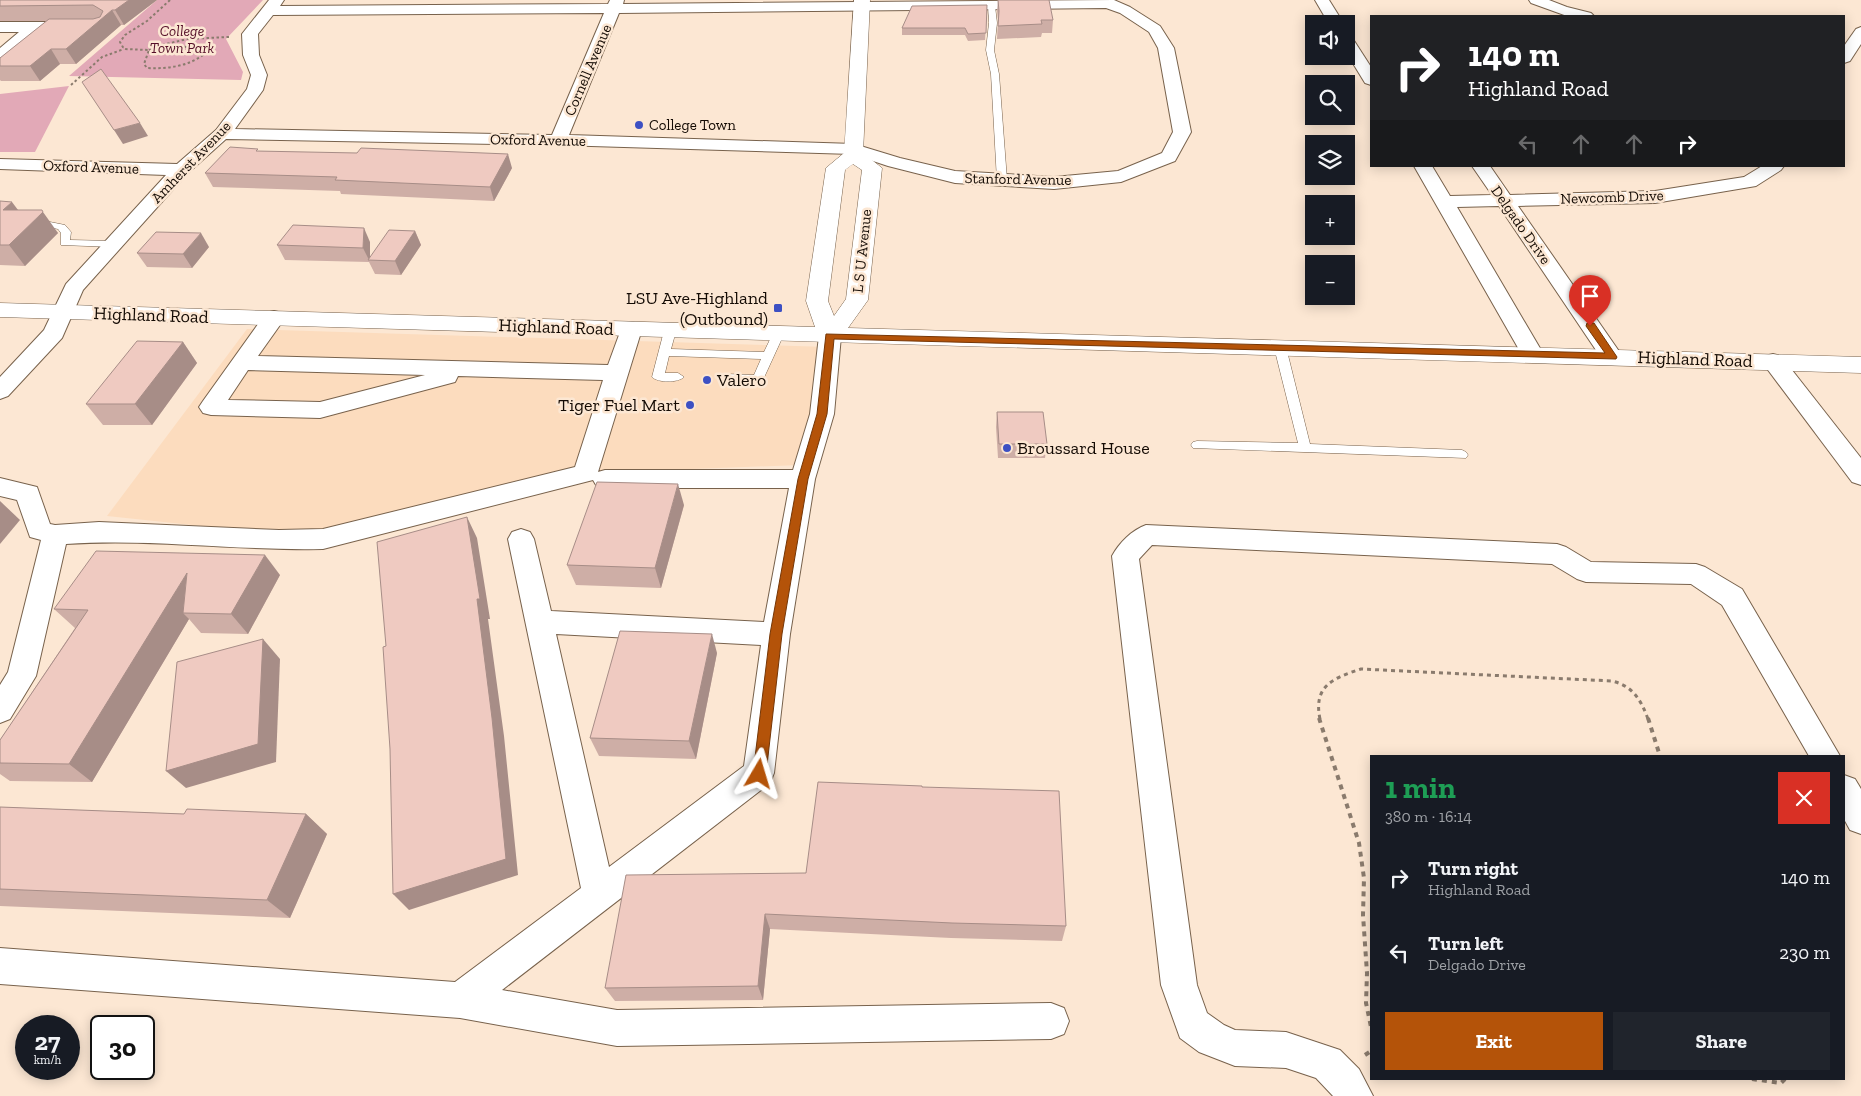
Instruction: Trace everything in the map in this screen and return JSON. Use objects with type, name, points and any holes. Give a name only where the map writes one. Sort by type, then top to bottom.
[{"type":"street","points":[[1322,0],[1331,15]]},
{"type":"street","points":[[1536,0],[1562,14],[1575,0]]},
{"type":"street","points":[[250,34],[272,5],[862,3],[990,6],[1107,2]]},
{"type":"street","name":"Stanford Avenue","points":[[853,152],[954,177],[1054,183],[1121,176],[1169,157],[1182,132],[1166,48],[1155,29],[1125,10],[1107,2]]},
{"type":"street","points":[[460,1000],[759,774],[776,634],[803,479],[822,414],[830,336],[817,301],[836,168],[853,152],[862,3]]},
{"type":"street","name":"Cornell Avenue","points":[[558,140],[616,4]]},
{"type":"street","points":[[0,27],[92,27]]},
{"type":"street","points":[[0,56],[34,27]]},
{"type":"street","points":[[1845,56],[1861,32]]},
{"type":"street","name":"Amherst Avenue","points":[[0,391],[54,333],[73,288],[181,170],[222,134],[255,90],[259,75],[251,55],[250,34]]},
{"type":"street","points":[[1355,52],[1369,71]]},
{"type":"street","name":"Oxford Avenue","points":[[222,134],[558,140],[853,152]]},
{"type":"street","name":"L S U Avenue","points":[[830,336],[857,300],[872,168],[853,152]]},
{"type":"street","name":"Oxford Avenue","points":[[0,164],[181,170]]},
{"type":"street","points":[[1424,167],[1533,355]]},
{"type":"street","name":"Delgado Drive","points":[[1481,167],[1612,357]]},
{"type":"street","name":"Newcomb Drive","points":[[1444,202],[1655,197],[1749,182],[1773,167]]},
{"type":"street","name":"Highland Road","points":[[0,310],[631,330],[667,341],[778,334],[1861,365]]},
{"type":"street","points":[[274,318],[211,407],[320,410],[478,369]]},
{"type":"street","points":[[0,487],[28,493],[39,530],[54,534],[99,532],[279,540],[323,539],[586,473],[631,330]]},
{"type":"street","points":[[1773,361],[1861,476]]},
{"type":"street","points":[[242,363],[617,373]]},
{"type":"street","points":[[605,479],[803,479]]},
{"type":"street","points":[[0,710],[22,676],[54,534]]},
{"type":"street","points":[[1354,1096],[1346,1082],[1327,1063],[1286,1050],[1235,1048],[1212,1039],[1193,1025],[1179,985],[1125,556],[1146,535],[1557,554],[1586,572],[1696,574],[1732,597],[1824,755]]},
{"type":"street","points":[[521,539],[599,895]]},
{"type":"street","points":[[540,622],[776,634]]},
{"type":"street","points":[[1845,791],[1861,819]]},
{"type":"street","points":[[0,966],[460,1000],[617,1028],[1052,1022]]},
{"type":"lane","points":[[990,6],[992,23],[990,50],[996,74],[1002,180]]},
{"type":"lane","points":[[0,214],[36,218],[42,223],[61,227],[66,232],[65,243],[114,244]]},
{"type":"lane","points":[[726,378],[758,379],[778,334]]},
{"type":"lane","points":[[678,377],[658,377],[667,341],[769,356]]},
{"type":"lane","points":[[1280,347],[1305,448]]},
{"type":"lane","points":[[1197,445],[1462,454]]},
{"type":"path","points":[[124,49],[120,42],[124,35],[149,19],[153,14],[166,6],[170,0]]},
{"type":"path","points":[[71,85],[102,57],[124,49],[149,50],[183,39],[250,34]]},
{"type":"path","points":[[149,50],[144,64],[147,68],[161,70],[188,63],[205,55],[210,49],[162,45]]},
{"type":"path","points":[[1370,1022],[1366,1003],[1367,973],[1363,915],[1363,870],[1359,843],[1321,727],[1317,706],[1323,688],[1338,676],[1361,670],[1612,681],[1624,685],[1633,692],[1644,709],[1660,755]]},
{"type":"path","points":[[1759,1080],[1781,1083],[1783,1080]]},
{"type":"shaded area","points":[[247,329],[828,347],[800,465],[585,473],[323,539],[107,516]]},
{"type":"green space","name":"College Town Park","points":[[157,0],[263,0],[226,39],[243,72],[241,80],[69,76]]},
{"type":"green space","points":[[69,86],[35,152],[0,152],[0,94]]},
{"type":"building","points":[[0,0],[129,0],[115,10],[112,10],[66,49],[51,49],[30,66],[0,66],[0,58],[49,19],[93,19],[100,17],[103,11],[93,5],[0,6]]},
{"type":"building","points":[[998,0],[1049,0],[1053,20],[1041,20],[1042,24],[998,26]]},
{"type":"building","points":[[987,5],[986,33],[968,34],[965,28],[902,28],[912,6]]},
{"type":"building","points":[[101,69],[140,123],[114,130],[82,82]]},
{"type":"building","points":[[230,147],[258,149],[256,151],[357,153],[361,148],[508,154],[490,187],[335,180],[337,177],[205,173]]},
{"type":"building","points":[[0,201],[12,202],[3,210],[42,210],[43,212],[9,245],[0,245]]},
{"type":"building","points":[[293,225],[364,228],[363,248],[277,245]]},
{"type":"building","points":[[389,230],[415,231],[395,261],[368,260]]},
{"type":"building","points":[[156,232],[201,233],[183,254],[137,253]]},
{"type":"building","points":[[137,341],[183,342],[135,404],[86,404]]},
{"type":"building","points":[[997,412],[1043,412],[1047,444],[999,444]]},
{"type":"building","points":[[597,482],[678,484],[655,568],[567,565]]},
{"type":"building","points":[[467,517],[480,599],[477,599],[492,718],[506,859],[393,894],[390,749],[383,647],[386,646],[377,542]]},
{"type":"building","points":[[96,551],[265,555],[231,614],[183,613],[187,573],[69,764],[0,763],[0,740],[88,610],[54,609]]},
{"type":"building","points":[[620,631],[712,634],[689,741],[590,738]]},
{"type":"building","points":[[263,639],[258,744],[166,771],[177,662]]},
{"type":"building","points":[[818,782],[1059,791],[1066,926],[952,923],[765,914],[758,986],[605,988],[626,875],[806,873]]},
{"type":"building","points":[[0,807],[184,814],[187,809],[306,814],[267,900],[0,889]]},
{"type":"place","name":"College Town","points":[[639,125]]},
{"type":"place","name":"LSU Ave-Highland (Outbound)","points":[[778,308]]},
{"type":"place","name":"Valero","points":[[707,380]]},
{"type":"place","name":"Tiger Fuel Mart","points":[[690,405]]},
{"type":"place","name":"Broussard House","points":[[1007,448]]},
{"type":"route","points":[[759,774],[776,634],[803,479],[822,414],[830,336],[1612,357],[1590,326]]}]
